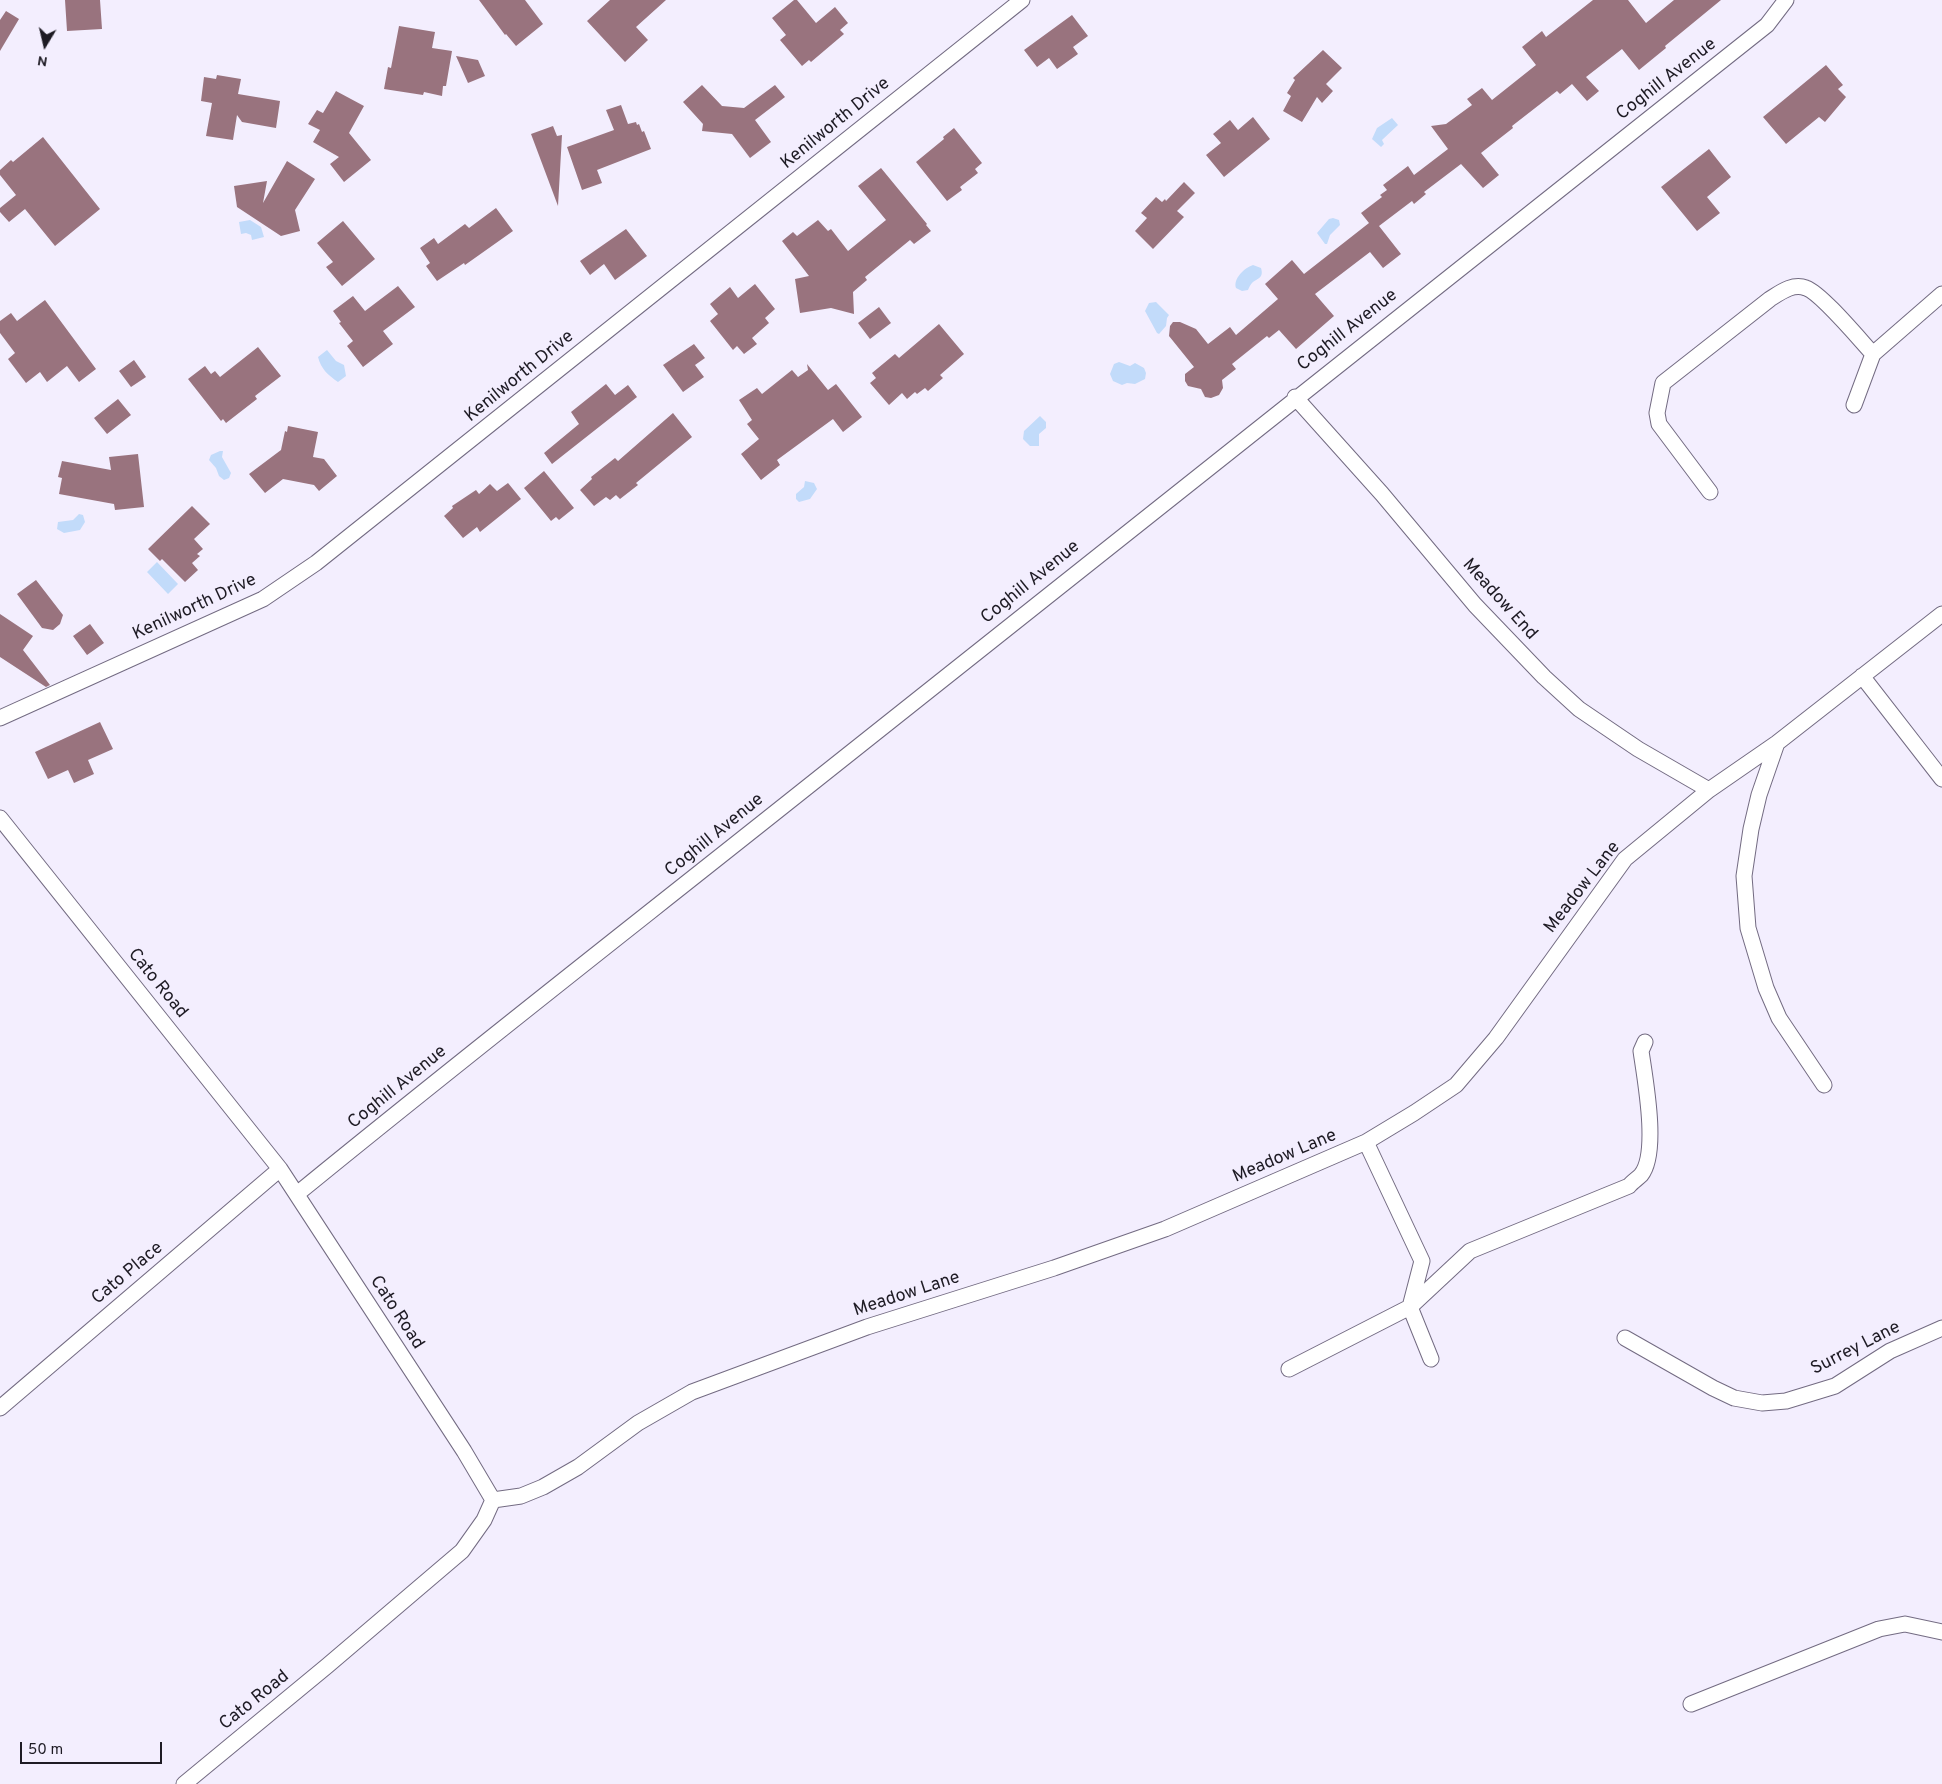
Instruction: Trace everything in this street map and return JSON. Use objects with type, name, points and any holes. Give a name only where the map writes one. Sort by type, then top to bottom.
[{"type":"street","name":"Kenilworth Drive","points":[[0,718],[263,599],[297,577],[1022,0]]},
{"type":"street","name":"Coghill Avenue","points":[[298,1194],[416,1096],[591,959],[1294,397],[1767,25],[1786,0]]},
{"type":"street","points":[[1710,492],[1659,424],[1657,413],[1663,383],[1748,316],[1789,287],[1805,287],[1818,295],[1873,354]]},
{"type":"street","points":[[1854,405],[1873,354],[1942,294]]},
{"type":"street","name":"Meadow End","points":[[1294,397],[1382,494],[1475,605],[1544,677],[1578,709],[1638,749],[1709,790]]},
{"type":"street","name":"Meadow Lane","points":[[492,1500],[521,1496],[543,1487],[578,1467],[638,1422],[692,1392],[867,1326],[1054,1268],[1165,1229],[1366,1142],[1456,1085],[1496,1038],[1625,860],[1709,790],[1777,743],[1942,614]]},
{"type":"street","points":[[1862,676],[1942,779]]},
{"type":"street","points":[[1777,743],[1759,795],[1751,829],[1744,876],[1748,928],[1766,988],[1779,1018],[1824,1085]]},
{"type":"street","name":"Cato Road","points":[[0,818],[280,1169],[464,1451],[492,1500],[484,1520],[462,1551],[184,1784]]},
{"type":"street","points":[[1289,1369],[1410,1307],[1452,1270],[1470,1251],[1628,1186],[1641,1174],[1647,1160],[1650,1127],[1642,1051],[1645,1042]]},
{"type":"street","points":[[1366,1142],[1422,1261],[1410,1307],[1430,1359]]},
{"type":"street","name":"Cato Place","points":[[0,1408],[280,1169]]},
{"type":"street","name":"Surrey Lane","points":[[1625,1338],[1734,1398],[1762,1403],[1786,1401],[1834,1386],[1890,1351],[1942,1328]]},
{"type":"street","points":[[1691,1704],[1879,1629],[1905,1624],[1942,1632]]},
{"type":"water","points":[[1392,118],[1398,125],[1382,140],[1384,144],[1381,147],[1372,139],[1377,128]]},
{"type":"water","points":[[1329,219],[1339,220],[1340,225],[1330,235],[1327,244],[1325,244],[1317,233]]},
{"type":"water","points":[[250,220],[261,227],[264,237],[252,240],[251,235],[241,234],[239,222]]},
{"type":"water","points":[[1253,265],[1261,268],[1261,276],[1252,283],[1248,290],[1242,291],[1236,288],[1236,281],[1240,274]]},
{"type":"water","points":[[1156,302],[1169,315],[1166,326],[1159,334],[1145,311],[1149,303]]},
{"type":"water","points":[[327,350],[336,361],[344,365],[346,376],[338,382],[325,371],[319,361],[318,357]]},
{"type":"water","points":[[1119,362],[1130,366],[1135,363],[1144,368],[1146,373],[1145,379],[1135,384],[1127,383],[1122,385],[1113,381],[1110,374],[1114,364]]},
{"type":"water","points":[[1040,416],[1046,422],[1046,428],[1039,434],[1039,446],[1030,446],[1023,439],[1024,431]]},
{"type":"water","points":[[223,451],[222,457],[231,473],[229,478],[224,480],[219,476],[216,468],[209,460],[211,455]]},
{"type":"water","points":[[805,481],[814,483],[817,489],[810,499],[799,502],[796,499],[796,494],[804,487]]},
{"type":"water","points":[[79,514],[83,515],[85,522],[80,530],[64,533],[57,529],[58,522],[73,520]]},
{"type":"water","points":[[157,562],[178,584],[168,594],[147,572]]},
{"type":"building","points":[[65,0],[100,0],[102,29],[67,31]]},
{"type":"building","points":[[479,0],[525,0],[543,24],[516,46],[505,35]]},
{"type":"building","points":[[610,0],[666,0],[636,27],[648,40],[625,62],[587,21]]},
{"type":"building","points":[[794,0],[797,0],[816,23],[835,7],[848,23],[840,30],[844,34],[811,62],[809,60],[802,66],[780,40],[786,35],[772,18]]},
{"type":"building","points":[[1593,0],[1628,0],[1646,23],[1674,0],[1721,0],[1639,70],[1622,49],[1586,77],[1599,91],[1587,101],[1572,84],[1560,94],[1557,91],[1512,126],[1513,128],[1481,153],[1499,175],[1483,188],[1461,164],[1424,192],[1426,194],[1414,204],[1412,201],[1379,226],[1401,254],[1383,268],[1370,252],[1315,294],[1334,316],[1296,349],[1279,330],[1269,338],[1267,336],[1232,364],[1236,369],[1222,380],[1223,388],[1219,395],[1211,398],[1205,397],[1201,389],[1188,386],[1185,381],[1185,374],[1194,367],[1169,336],[1170,326],[1173,322],[1180,322],[1196,329],[1208,344],[1230,327],[1236,335],[1278,299],[1265,284],[1292,260],[1304,274],[1369,223],[1361,213],[1382,197],[1380,195],[1387,190],[1383,185],[1408,166],[1414,175],[1448,149],[1431,126],[1446,124],[1472,105],[1467,99],[1482,88],[1492,100],[1536,65],[1522,47],[1542,31],[1546,37]]},
{"type":"building","points":[[6,11],[19,19],[0,51],[0,20]]},
{"type":"building","points":[[1072,15],[1088,36],[1073,47],[1078,54],[1057,69],[1049,58],[1037,67],[1024,50]]},
{"type":"building","points":[[399,26],[435,32],[432,48],[452,51],[446,86],[443,86],[442,96],[424,92],[423,95],[384,89],[388,67],[391,68]]},
{"type":"building","points":[[1323,50],[1342,68],[1326,84],[1333,91],[1322,103],[1317,97],[1302,122],[1283,111],[1291,96],[1287,93],[1295,80],[1293,78]]},
{"type":"building","points":[[456,56],[478,60],[485,76],[468,83]]},
{"type":"building","points":[[1826,65],[1843,85],[1838,89],[1846,97],[1825,122],[1819,117],[1786,144],[1763,117]]},
{"type":"building","points":[[217,75],[241,79],[238,94],[280,101],[276,128],[242,122],[237,115],[233,140],[206,136],[212,103],[201,101],[204,77],[216,79]]},
{"type":"building","points":[[702,85],[722,106],[744,108],[775,85],[785,97],[755,120],[771,142],[750,158],[732,134],[702,131],[703,124],[683,102]]},
{"type":"building","points":[[336,91],[364,106],[349,133],[371,160],[344,182],[330,164],[339,157],[313,142],[320,130],[308,124],[317,110],[323,113]]},
{"type":"building","points":[[621,105],[628,124],[636,122],[637,125],[639,124],[651,149],[597,170],[602,183],[582,190],[567,147],[614,130],[606,110]]},
{"type":"building","points":[[1253,117],[1270,139],[1224,177],[1206,155],[1221,143],[1213,134],[1230,120],[1238,130]]},
{"type":"building","points":[[553,126],[557,136],[562,135],[558,206],[531,134]]},
{"type":"building","points":[[954,128],[982,163],[975,169],[978,173],[960,187],[962,190],[947,201],[916,162],[944,139],[943,137]]},
{"type":"building","points":[[43,137],[100,209],[55,246],[25,209],[9,222],[0,212],[0,208],[16,195],[0,175],[0,170],[11,160],[13,162]]},
{"type":"building","points":[[1709,149],[1731,177],[1707,197],[1720,213],[1697,231],[1661,187]]},
{"type":"building","points":[[287,161],[315,179],[295,210],[300,231],[281,236],[237,207],[234,186],[267,181],[263,203]]},
{"type":"building","points":[[881,168],[931,231],[914,244],[910,240],[865,277],[867,280],[853,292],[854,314],[831,308],[800,313],[795,279],[809,276],[782,241],[793,232],[797,236],[818,220],[828,231],[831,229],[848,251],[886,220],[858,186]]},
{"type":"building","points":[[1184,182],[1195,193],[1177,211],[1184,217],[1153,249],[1135,231],[1147,218],[1141,213],[1156,197],[1162,202],[1165,199],[1166,201]]},
{"type":"building","points":[[496,208],[513,231],[465,265],[464,263],[437,281],[426,266],[430,263],[420,248],[434,238],[438,244],[465,224],[469,228]]},
{"type":"building","points":[[343,221],[375,259],[342,286],[326,267],[333,262],[317,243]]},
{"type":"building","points":[[626,229],[647,256],[615,280],[604,264],[590,275],[580,261]]},
{"type":"building","points":[[755,284],[775,309],[765,318],[769,323],[752,338],[757,344],[744,354],[737,346],[733,350],[710,321],[718,314],[710,304],[730,287],[738,298]]},
{"type":"building","points":[[398,286],[415,307],[383,331],[393,344],[363,367],[347,346],[353,341],[339,323],[341,322],[333,311],[353,296],[365,311]]},
{"type":"building","points":[[45,300],[96,369],[79,382],[67,366],[47,382],[40,372],[26,383],[8,359],[15,353],[0,333],[0,321],[11,313],[17,321]]},
{"type":"building","points":[[879,307],[891,323],[870,339],[858,323]]},
{"type":"building","points":[[939,324],[964,354],[940,375],[943,378],[928,391],[925,388],[917,394],[915,392],[907,399],[902,393],[889,405],[870,383],[876,378],[872,373],[895,354],[899,358]]},
{"type":"building","points":[[694,344],[705,358],[695,365],[704,377],[683,392],[663,365]]},
{"type":"building","points":[[258,347],[281,376],[255,396],[257,399],[226,423],[223,419],[221,421],[188,379],[205,366],[211,374],[215,371],[220,377]]},
{"type":"building","points":[[134,360],[146,377],[131,387],[119,371]]},
{"type":"building","points":[[807,364],[828,390],[836,384],[862,417],[843,432],[833,419],[777,460],[780,465],[761,480],[741,454],[759,439],[747,424],[752,420],[739,400],[757,388],[762,394],[792,370],[798,377],[808,370]]},
{"type":"building","points":[[606,384],[615,395],[628,385],[637,397],[552,464],[544,453],[579,424],[571,412]]},
{"type":"building","points":[[118,399],[131,415],[107,434],[94,418]]},
{"type":"building","points":[[673,413],[692,437],[636,483],[638,485],[620,499],[616,495],[610,500],[606,497],[594,506],[580,490],[592,479],[591,477],[615,458],[618,461]]},
{"type":"building","points":[[288,426],[318,432],[313,457],[324,459],[337,476],[319,491],[314,485],[283,479],[265,493],[249,474],[281,450]]},
{"type":"building","points":[[138,454],[144,507],[115,510],[114,504],[59,494],[62,478],[58,477],[62,461],[111,470],[109,457]]},
{"type":"building","points":[[544,471],[574,508],[559,520],[556,517],[551,521],[524,488]]},
{"type":"building","points":[[508,483],[521,499],[480,532],[477,527],[463,538],[444,516],[453,508],[452,506],[476,490],[479,494],[490,484],[497,491]]},
{"type":"building","points":[[192,506],[210,524],[194,539],[203,549],[197,554],[200,556],[192,563],[198,570],[185,582],[162,559],[160,561],[148,549]]},
{"type":"building","points":[[36,580],[63,615],[60,624],[53,630],[42,628],[17,594]]},
{"type":"building","points":[[0,614],[33,636],[23,650],[50,685],[46,687],[0,657]]},
{"type":"building","points":[[90,624],[104,643],[87,655],[73,636]]},
{"type":"building","points":[[100,722],[113,749],[88,760],[94,774],[74,783],[68,770],[48,779],[35,752]]}]
